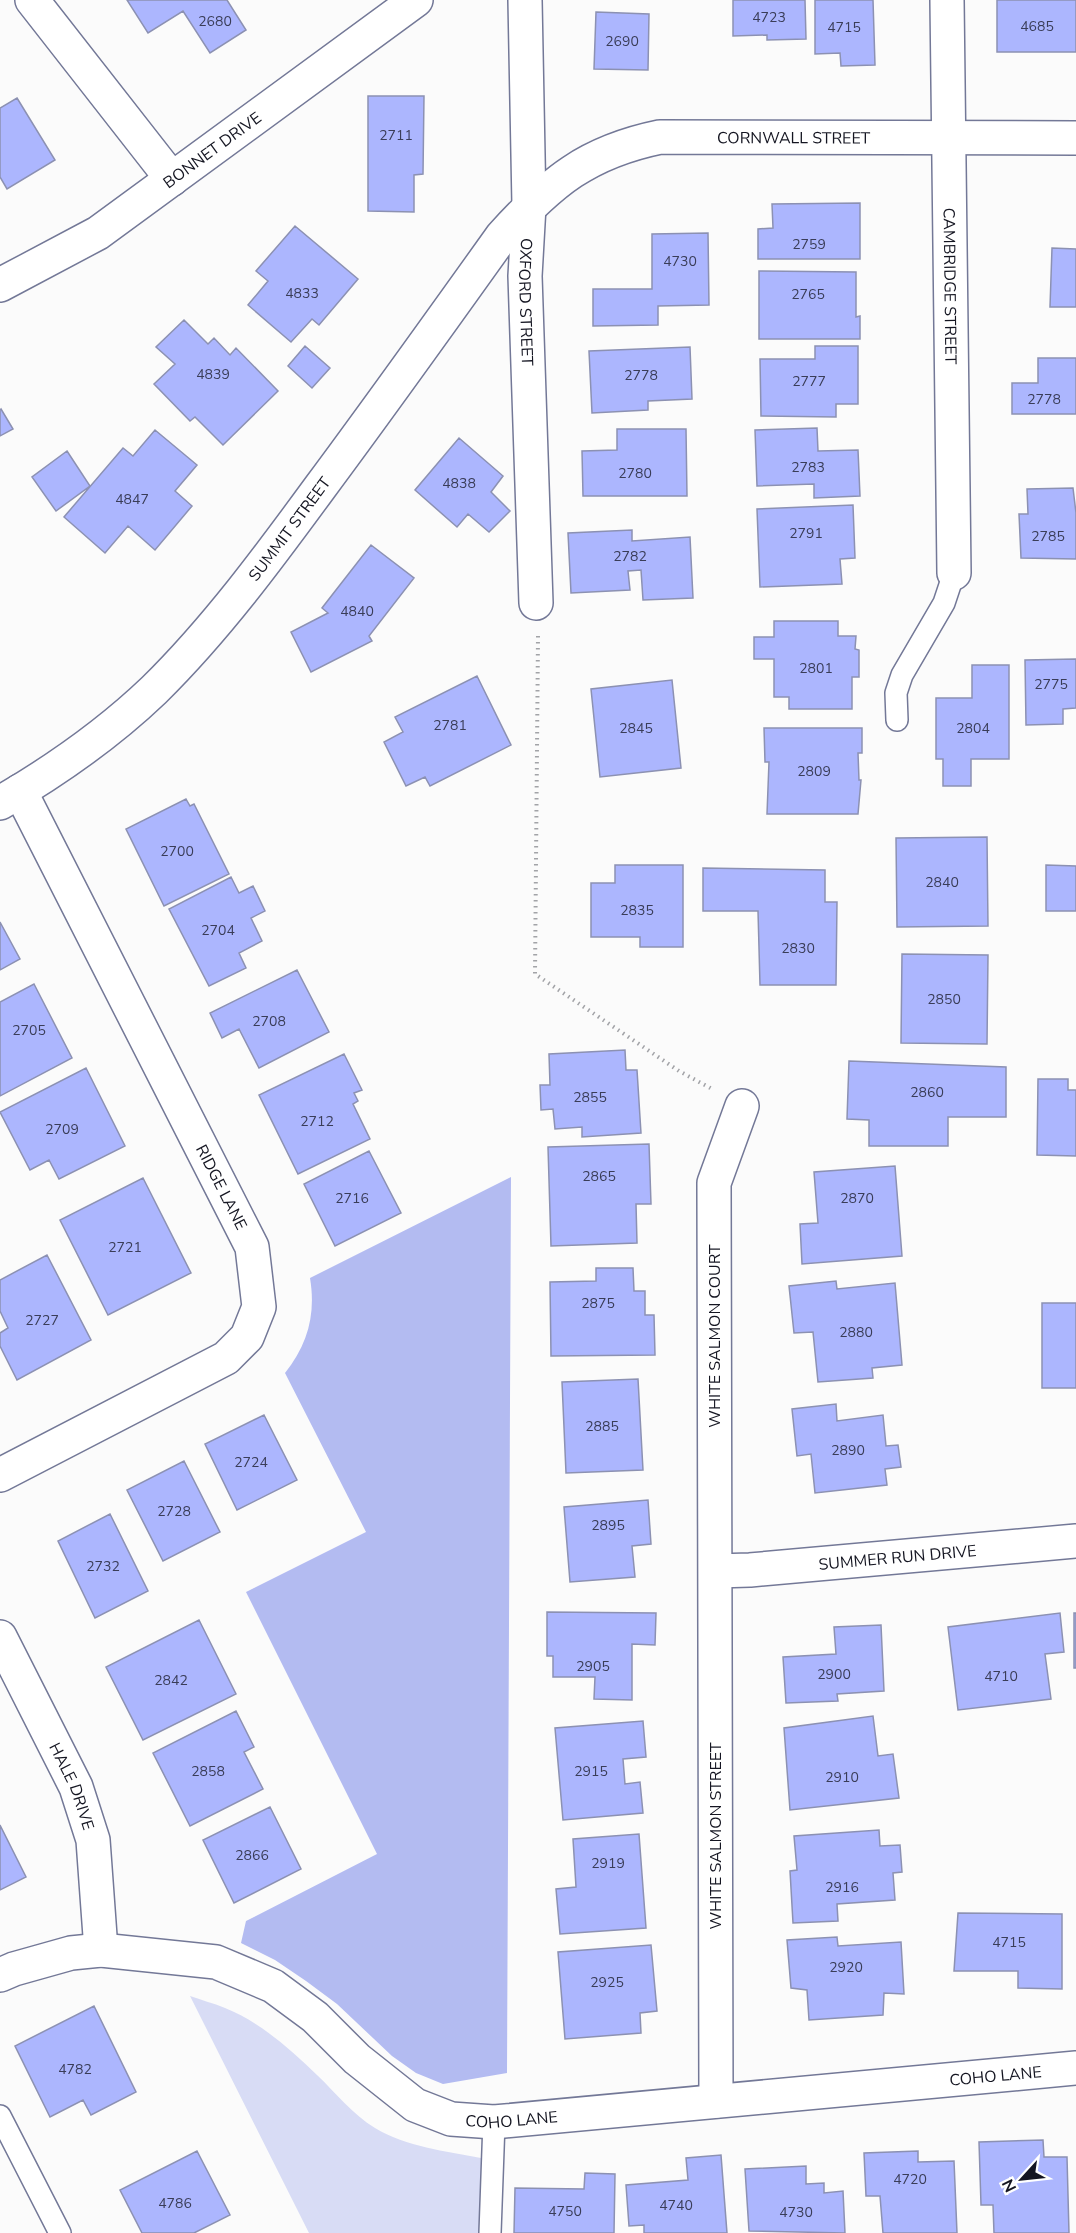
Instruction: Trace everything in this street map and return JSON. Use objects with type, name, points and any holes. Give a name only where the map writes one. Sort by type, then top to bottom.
[{"type":"street","points":[[32,0],[172,179]]},
{"type":"street","name":"BONNET DRIVE","points":[[0,285],[98,233],[416,0]]},
{"type":"street","name":"OXFORD STREET","points":[[525,0],[529,206],[525,276],[537,603]]},
{"type":"street","name":"CAMBRIDGE STREET","points":[[947,0],[954,573]]},
{"type":"street","name":"CORNWALL STREET","points":[[529,206],[562,177],[583,163],[639,141],[660,137],[1076,138]]},
{"type":"street","name":"SUMMIT STREET","points":[[10,797],[89,745],[154,690],[186,656],[253,576],[339,463],[502,236],[529,206]]},
{"type":"street","name":"RIDGE LANE","points":[[0,1475],[226,1358],[247,1337],[259,1307],[252,1247],[10,797]]},
{"type":"street","name":"WHITE SALMON COURT","points":[[716,1571],[714,1183],[742,1106]]},
{"type":"street","name":"SUMMER RUN DRIVE","points":[[716,1571],[750,1570],[1076,1541]]},
{"type":"street","name":"WHITE SALMON STREET","points":[[716,1571],[716,2101]]},
{"type":"street","name":"HALE DRIVE","points":[[0,1637],[76,1787],[93,1840],[101,1950]]},
{"type":"street","name":"COHO LANE","points":[[0,1976],[14,1969],[71,1953],[101,1950],[170,1956],[224,1965],[273,1986],[315,2017],[357,2059],[415,2105],[452,2119],[494,2122],[1076,2068]]},
{"type":"lane","points":[[897,720],[896,693],[902,675],[944,603],[954,573]]},
{"type":"lane","points":[[0,2116],[60,2233]]},
{"type":"lane","points":[[490,2233],[494,2122]]},
{"type":"path","points":[[537,603],[535,974],[679,1071],[703,1084]]},
{"type":"shaded area","points":[[511,1177],[507,2073],[443,2084],[416,2073],[392,2056],[337,2004],[275,1960],[241,1943],[246,1921],[377,1854],[246,1592],[366,1532],[285,1373],[305,1340],[312,1304],[310,1278]]},
{"type":"shaded area","points":[[190,1996],[225,2008],[262,2028],[375,2128],[413,2144],[481,2158],[481,2233],[309,2233]]},
{"type":"building","points":[[127,0],[227,0],[246,30],[210,53],[183,11],[148,33]]},
{"type":"building","points":[[733,0],[805,0],[806,39],[767,40],[767,35],[733,36]]},
{"type":"building","points":[[815,0],[873,0],[875,65],[841,66],[840,53],[815,54]]},
{"type":"building","points":[[997,0],[1076,0],[1076,52],[997,52]]},
{"type":"building","points":[[596,12],[649,14],[648,70],[594,69]]},
{"type":"building","points":[[368,96],[424,96],[423,174],[414,175],[414,212],[368,211]]},
{"type":"building","points":[[17,98],[55,160],[7,189],[0,177],[0,108]]},
{"type":"building","points":[[860,203],[860,259],[758,259],[758,229],[773,228],[772,204]]},
{"type":"building","points":[[295,226],[358,279],[319,325],[312,319],[291,342],[248,305],[268,281],[256,271]]},
{"type":"building","points":[[708,233],[709,305],[658,306],[658,325],[593,326],[593,289],[652,289],[652,234]]},
{"type":"building","points":[[1052,248],[1076,249],[1076,307],[1050,307]]},
{"type":"building","points":[[759,271],[856,272],[856,317],[860,316],[860,339],[759,339]]},
{"type":"building","points":[[184,320],[208,344],[214,338],[230,355],[236,348],[278,391],[223,445],[195,417],[190,421],[154,384],[175,364],[156,347]]},
{"type":"building","points":[[305,346],[330,368],[312,388],[288,366]]},
{"type":"building","points":[[815,346],[858,346],[858,404],[836,404],[836,417],[761,416],[760,359],[815,359]]},
{"type":"building","points":[[690,347],[692,399],[648,401],[648,410],[592,413],[589,351]]},
{"type":"building","points":[[1038,358],[1076,358],[1076,414],[1012,414],[1012,383],[1038,383]]},
{"type":"building","points":[[0,410],[13,429],[0,436]]},
{"type":"building","points":[[817,428],[818,451],[858,450],[860,496],[814,498],[814,484],[757,486],[755,430]]},
{"type":"building","points":[[617,429],[686,429],[687,496],[583,496],[582,451],[617,450]]},
{"type":"building","points":[[155,430],[197,465],[175,491],[192,506],[155,550],[128,526],[105,553],[64,517],[123,448],[133,456]]},
{"type":"building","points":[[459,438],[503,476],[491,492],[510,511],[489,532],[468,514],[457,527],[415,490]]},
{"type":"building","points":[[67,451],[90,486],[56,511],[32,477]]},
{"type":"building","points":[[1073,488],[1076,513],[1076,559],[1021,558],[1019,514],[1028,514],[1027,489]]},
{"type":"building","points":[[853,505],[855,558],[840,559],[842,584],[760,587],[757,509]]},
{"type":"building","points":[[632,530],[632,541],[690,537],[693,598],[643,600],[641,570],[628,571],[630,590],[571,593],[568,533]]},
{"type":"building","points":[[371,545],[414,578],[369,636],[372,641],[311,672],[291,632],[328,613],[322,608]]},
{"type":"building","points":[[774,621],[838,621],[838,636],[856,636],[855,649],[859,650],[859,677],[852,677],[852,709],[789,709],[789,697],[774,697],[774,659],[754,659],[754,637],[774,637]]},
{"type":"building","points":[[1076,659],[1076,708],[1063,709],[1063,724],[1026,725],[1025,660]]},
{"type":"building","points":[[972,665],[1009,665],[1009,759],[971,759],[971,786],[943,786],[943,759],[936,759],[936,698],[972,698]]},
{"type":"building","points":[[477,676],[511,745],[430,786],[425,777],[406,786],[384,742],[403,732],[395,717]]},
{"type":"building","points":[[672,680],[681,768],[600,777],[591,689]]},
{"type":"building","points":[[764,728],[862,728],[862,753],[858,753],[859,780],[861,780],[858,814],[767,814],[769,762],[765,762]]},
{"type":"building","points":[[186,799],[190,806],[194,804],[229,874],[164,906],[126,829]]},
{"type":"building","points":[[987,837],[988,926],[897,927],[896,838]]},
{"type":"building","points":[[615,865],[683,865],[683,947],[640,947],[640,937],[591,937],[591,883],[615,883]]},
{"type":"building","points":[[1046,865],[1076,866],[1076,911],[1046,911]]},
{"type":"building","points":[[703,868],[825,870],[825,902],[837,902],[836,985],[760,985],[758,911],[703,911]]},
{"type":"building","points":[[231,877],[239,893],[253,886],[265,911],[251,918],[262,941],[239,953],[246,968],[209,986],[169,909]]},
{"type":"building","points":[[0,922],[20,959],[0,970]]},
{"type":"building","points":[[902,954],[988,955],[987,1044],[901,1043]]},
{"type":"building","points":[[297,970],[329,1032],[259,1068],[239,1029],[222,1038],[210,1013]]},
{"type":"building","points":[[34,984],[72,1058],[0,1096],[0,1002]]},
{"type":"building","points":[[625,1050],[626,1070],[637,1070],[641,1133],[582,1137],[582,1127],[555,1129],[553,1109],[541,1110],[540,1085],[550,1085],[549,1054]]},
{"type":"building","points":[[344,1054],[362,1090],[354,1093],[358,1101],[353,1104],[370,1139],[298,1174],[259,1095]]},
{"type":"building","points":[[849,1061],[1006,1067],[1006,1117],[948,1117],[948,1146],[869,1146],[869,1120],[847,1119]]},
{"type":"building","points":[[86,1068],[125,1146],[59,1179],[49,1160],[30,1170],[0,1112]]},
{"type":"building","points":[[1038,1079],[1068,1079],[1068,1090],[1076,1090],[1076,1156],[1037,1155]]},
{"type":"building","points":[[649,1144],[651,1204],[636,1204],[637,1243],[551,1246],[548,1147]]},
{"type":"building","points":[[369,1151],[401,1213],[335,1246],[304,1184]]},
{"type":"building","points":[[895,1166],[902,1256],[802,1264],[800,1224],[818,1223],[814,1172]]},
{"type":"building","points":[[143,1178],[191,1273],[108,1315],[60,1220]]},
{"type":"building","points":[[47,1255],[91,1340],[17,1380],[0,1346],[0,1333],[8,1328],[0,1311],[0,1280]]},
{"type":"building","points":[[596,1268],[633,1268],[634,1291],[645,1291],[645,1315],[654,1315],[655,1355],[551,1356],[550,1282],[596,1281]]},
{"type":"building","points":[[836,1281],[837,1289],[895,1283],[902,1365],[872,1368],[873,1378],[818,1382],[813,1332],[794,1333],[789,1286]]},
{"type":"building","points":[[1042,1303],[1076,1303],[1076,1388],[1042,1388]]},
{"type":"building","points":[[638,1379],[643,1470],[566,1473],[562,1382]]},
{"type":"building","points":[[836,1404],[837,1421],[883,1415],[886,1446],[898,1445],[901,1467],[885,1469],[887,1485],[815,1493],[811,1454],[797,1456],[792,1409]]},
{"type":"building","points":[[264,1415],[297,1480],[237,1510],[205,1444]]},
{"type":"building","points":[[184,1461],[220,1532],[163,1561],[127,1490]]},
{"type":"building","points":[[648,1500],[651,1544],[632,1546],[635,1577],[570,1582],[564,1507]]},
{"type":"building","points":[[110,1514],[148,1591],[95,1618],[58,1541]]},
{"type":"building","points":[[547,1612],[656,1613],[655,1645],[632,1644],[632,1700],[594,1699],[595,1677],[553,1677],[553,1656],[547,1656]]},
{"type":"building","points":[[1060,1613],[1064,1652],[1045,1654],[1051,1699],[958,1710],[948,1627]]},
{"type":"building","points":[[1074,1613],[1076,1613],[1076,1668],[1074,1668]]},
{"type":"building","points":[[199,1620],[236,1694],[143,1740],[106,1667]]},
{"type":"building","points":[[881,1625],[884,1691],[837,1694],[838,1701],[786,1703],[783,1657],[836,1654],[834,1627]]},
{"type":"building","points":[[236,1711],[254,1747],[244,1752],[263,1789],[190,1826],[153,1753]]},
{"type":"building","points":[[873,1716],[878,1756],[893,1754],[899,1798],[790,1810],[784,1728]]},
{"type":"building","points":[[643,1721],[646,1757],[623,1759],[625,1784],[640,1782],[643,1813],[563,1820],[555,1728]]},
{"type":"building","points":[[270,1807],[301,1869],[234,1903],[203,1840]]},
{"type":"building","points":[[0,1825],[26,1877],[0,1890]]},
{"type":"building","points":[[879,1830],[880,1846],[900,1845],[902,1872],[893,1873],[895,1900],[837,1904],[838,1921],[793,1923],[790,1871],[797,1870],[794,1836]]},
{"type":"building","points":[[639,1834],[646,1928],[560,1934],[556,1889],[576,1887],[573,1839]]},
{"type":"building","points":[[958,1913],[1062,1914],[1062,1989],[1018,1988],[1018,1971],[954,1971]]},
{"type":"building","points":[[837,1937],[838,1946],[901,1942],[904,1994],[884,1993],[883,2015],[809,2020],[807,1990],[791,1988],[787,1940]]},
{"type":"building","points":[[651,1945],[657,2011],[640,2013],[641,2033],[565,2039],[558,1952]]},
{"type":"building","points":[[94,2006],[136,2092],[91,2115],[83,2100],[50,2117],[15,2046]]},
{"type":"building","points":[[1043,2140],[1044,2157],[1067,2157],[1069,2233],[994,2233],[993,2205],[981,2205],[979,2142]]},
{"type":"building","points":[[197,2151],[230,2215],[194,2233],[142,2233],[120,2190]]},
{"type":"building","points":[[918,2151],[918,2162],[954,2161],[957,2233],[883,2233],[880,2196],[866,2196],[864,2153]]},
{"type":"building","points":[[721,2155],[727,2233],[644,2233],[644,2225],[629,2226],[626,2185],[688,2180],[686,2158]]},
{"type":"building","points":[[806,2166],[806,2184],[824,2183],[824,2193],[843,2191],[845,2233],[749,2231],[745,2169]]},
{"type":"building","points":[[585,2173],[615,2174],[614,2233],[514,2233],[515,2188],[584,2189]]}]
